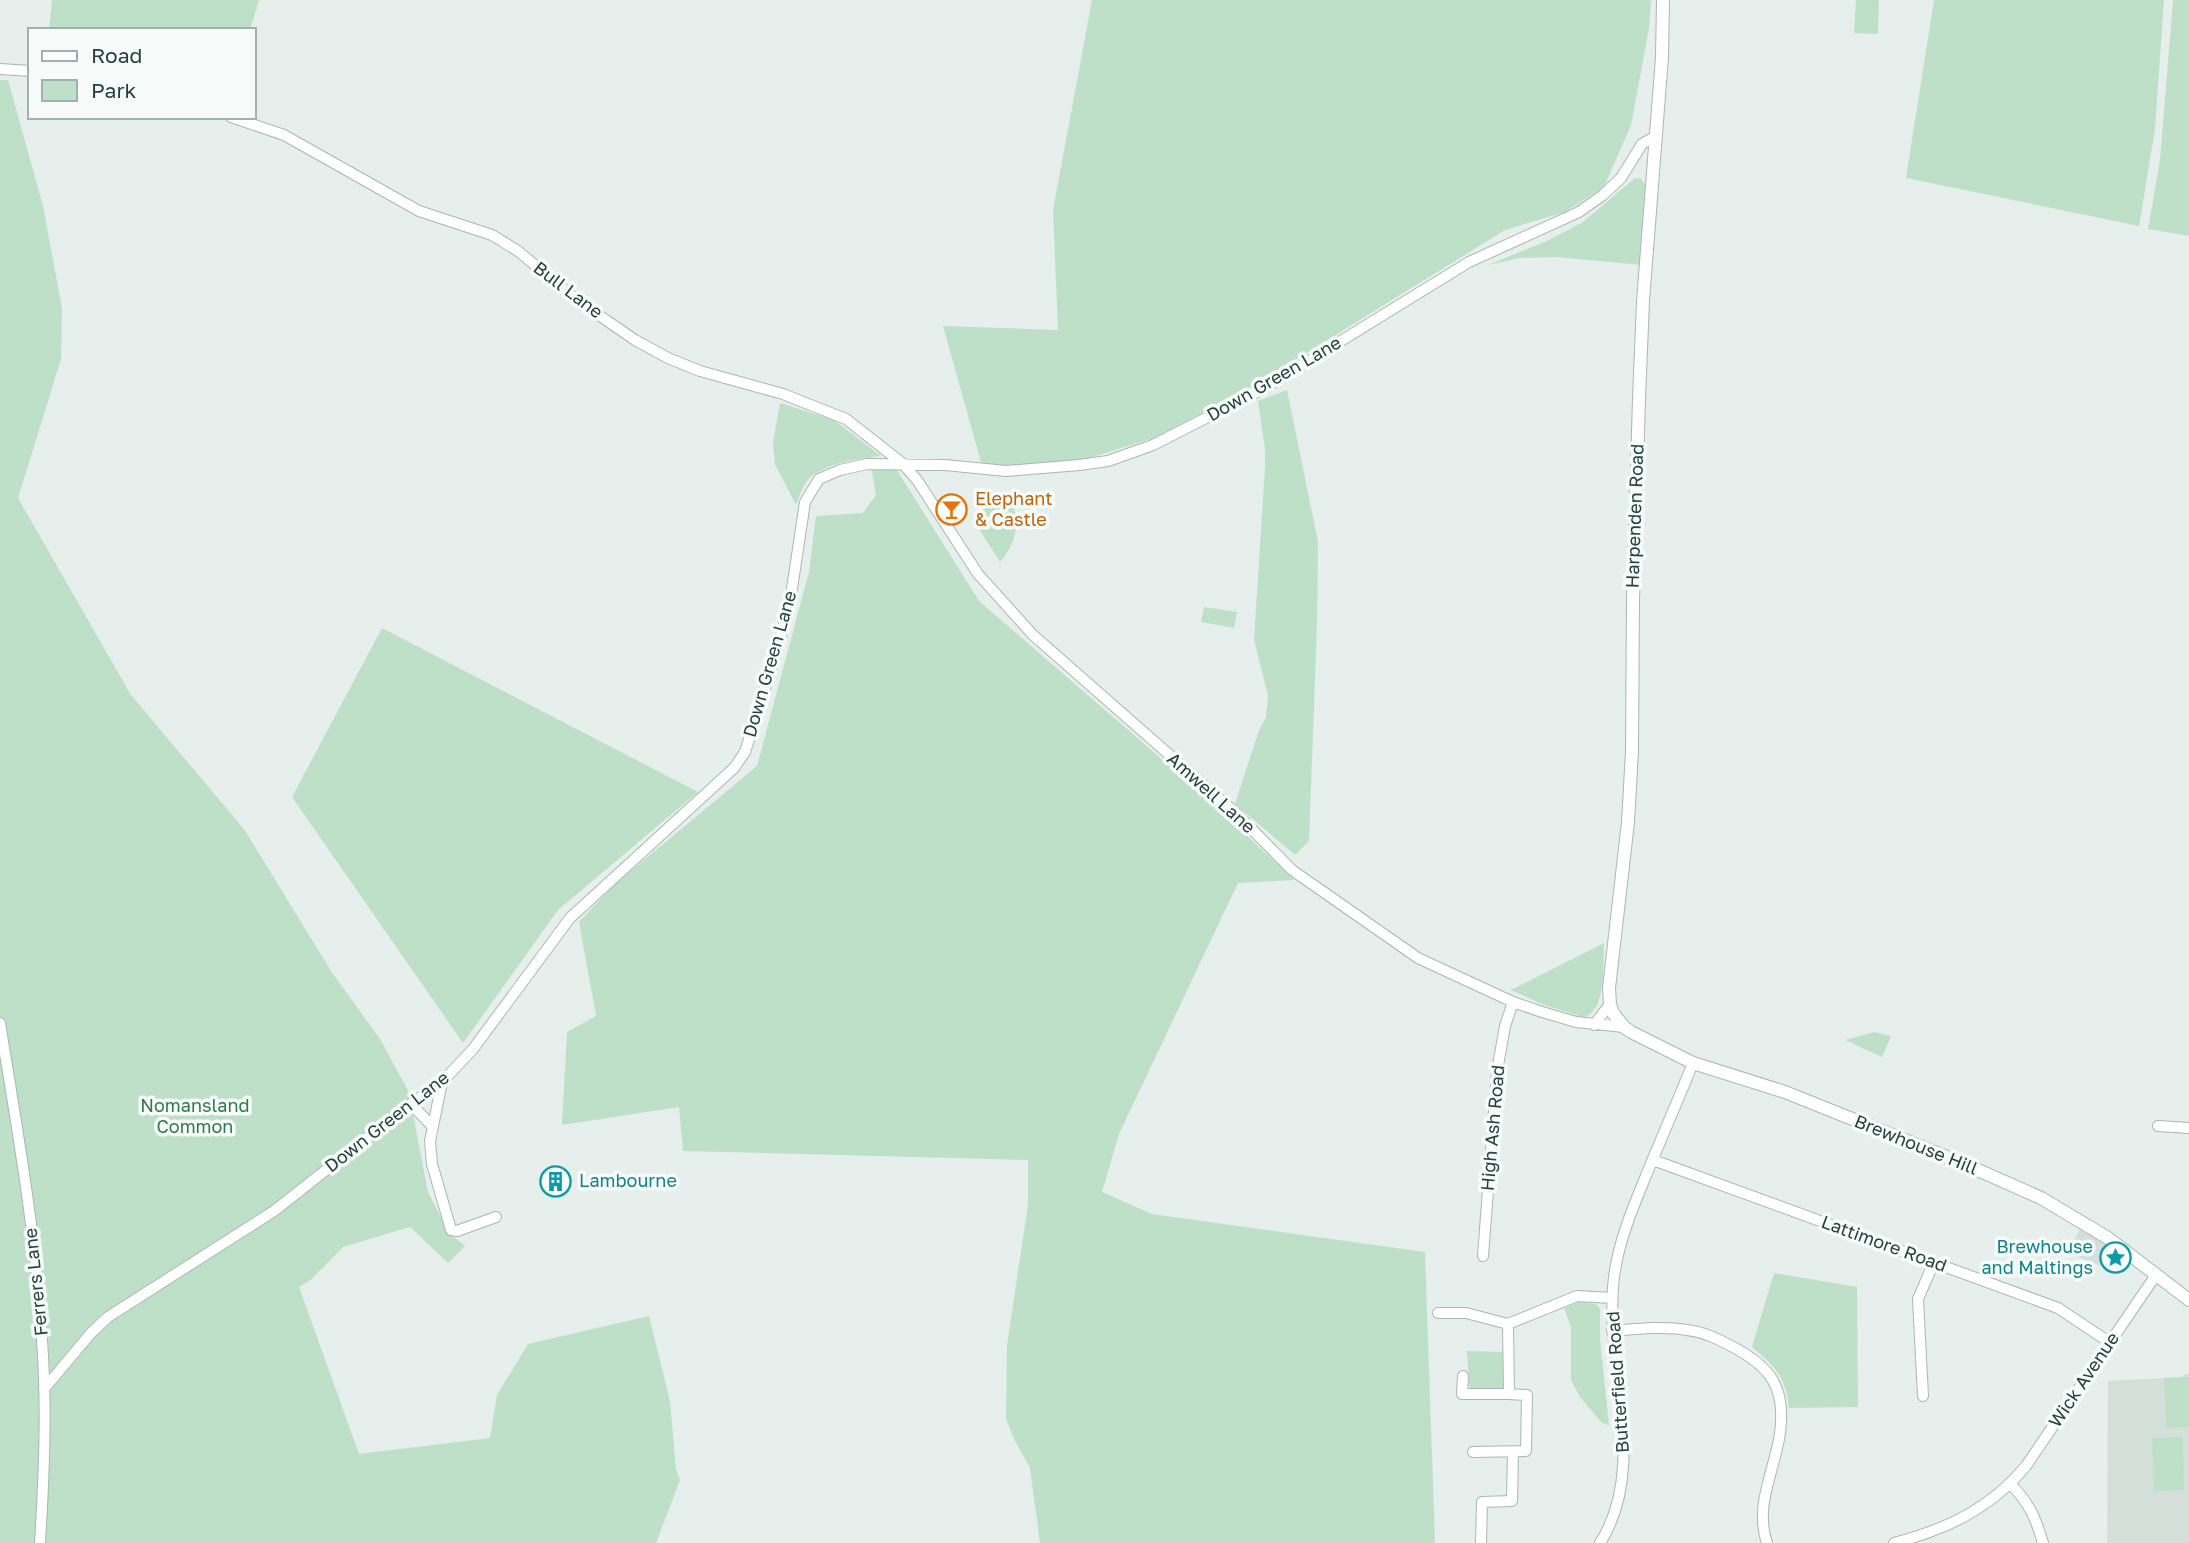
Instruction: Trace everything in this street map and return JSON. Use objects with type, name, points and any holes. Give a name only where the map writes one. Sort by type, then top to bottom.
[{"type":"street","name":"Harpenden Road","points":[[1610,1004],[1610,970],[1628,822],[1632,751],[1639,399],[1643,301],[1662,57],[1662,0]]},
{"type":"street","points":[[0,69],[28,71]]},
{"type":"street","name":"Bull Lane","points":[[237,119],[284,135],[419,211],[492,235],[518,251],[573,298],[635,340],[668,358],[699,371],[783,394],[846,419],[902,463]]},
{"type":"street","name":"Down Green Lane","points":[[44,1389],[108,1317],[274,1211],[442,1082],[473,1049],[570,918],[734,768],[745,752],[787,612],[805,502],[819,479],[840,470],[867,464],[902,463],[1006,471],[1108,461],[1153,446],[1263,389],[1469,262],[1579,212],[1621,178],[1642,144],[1656,136]]},
{"type":"street","name":"Amwell Lane","points":[[902,463],[917,480],[978,574],[1034,635],[1238,815],[1292,870],[1418,958],[1514,1002],[1576,1023],[1624,1027]]},
{"type":"street","name":"High Ash Road","points":[[1483,1256],[1497,1071],[1505,1026],[1514,1002]]},
{"type":"street","points":[[1594,1025],[1610,1004],[1624,1027]]},
{"type":"street","name":"Ferrers Lane","points":[[0,1023],[20,1146],[38,1290],[44,1389],[40,1543]]},
{"type":"street","name":"Brewhouse Hill","points":[[1624,1027],[1661,1049],[1693,1063],[1785,1091],[2016,1187],[2092,1228],[2189,1300]]},
{"type":"street","name":"Butterfield Road","points":[[1600,1543],[1618,1506],[1623,1474],[1622,1427],[1612,1331],[1612,1298],[1620,1252],[1634,1204],[1693,1063]]},
{"type":"street","points":[[442,1082],[430,1141],[432,1164],[451,1230],[457,1231],[496,1217]]},
{"type":"street","points":[[411,1104],[433,1127]]},
{"type":"street","points":[[2158,1126],[2189,1128]]},
{"type":"street","name":"Lattimore Road","points":[[1653,1160],[2058,1308],[2109,1342]]},
{"type":"street","points":[[1923,1396],[1918,1299],[1934,1262]]},
{"type":"street","name":"Wick Avenue","points":[[1894,1543],[1943,1528],[1979,1508],[2011,1485],[2155,1275]]},
{"type":"street","points":[[1438,1313],[1466,1313],[1508,1324],[1577,1296],[1612,1298]]},
{"type":"street","points":[[1508,1324],[1509,1394]]},
{"type":"street","points":[[1612,1331],[1660,1328],[1688,1330],[1711,1336],[1749,1355],[1771,1374],[1781,1402],[1781,1432],[1762,1511],[1762,1527],[1767,1543]]},
{"type":"street","points":[[1463,1376],[1462,1394],[1527,1395],[1526,1451],[1473,1452]]},
{"type":"street","points":[[1481,1543],[1482,1502],[1512,1501],[1513,1452]]},
{"type":"street","points":[[2011,1485],[2032,1510],[2043,1543]]},
{"type":"shaded area","points":[[2081,1227],[2124,1256],[2113,1271],[2068,1253]]},
{"type":"shaded area","points":[[2189,1374],[2189,1543],[2107,1543],[2108,1381],[2183,1377]]},
{"type":"green space","points":[[52,0],[259,0],[251,28],[49,28]]},
{"type":"green space","points":[[1092,0],[1651,0],[1649,28],[1631,125],[1604,187],[1565,212],[1505,230],[1252,387],[1154,438],[1073,463],[1009,468],[981,462],[943,326],[1058,330],[1053,210]]},
{"type":"green space","points":[[1856,0],[1879,0],[1878,34],[1854,33]]},
{"type":"green space","points":[[1934,0],[2164,0],[2155,129],[2139,226],[1906,178]]},
{"type":"green space","points":[[2173,0],[2189,0],[2189,236],[2148,229],[2160,160]]},
{"type":"green space","name":"Nomansland Common","points":[[0,80],[8,80],[43,206],[62,308],[61,359],[18,498],[131,695],[244,829],[331,971],[380,1039],[411,1096],[428,1192],[449,1233],[465,1246],[448,1263],[410,1227],[343,1247],[311,1280],[299,1287],[359,1454],[490,1438],[497,1395],[528,1344],[649,1316],[670,1401],[676,1469],[680,1480],[656,1543],[0,1543]]},
{"type":"green space","points":[[1635,178],[1641,179],[1647,188],[1642,265],[1556,257],[1520,258],[1488,265],[1547,241],[1583,222]]},
{"type":"green space","points":[[1287,390],[1318,542],[1309,841],[1295,855],[1235,804],[1258,733],[1266,717],[1268,695],[1254,640],[1265,467],[1258,401]]},
{"type":"green space","points":[[780,403],[834,420],[881,456],[845,462],[819,471],[806,482],[796,505],[775,464],[773,443]]},
{"type":"green space","points":[[871,466],[895,467],[979,601],[1209,800],[1294,880],[1238,883],[1119,1134],[1102,1192],[1152,1214],[1425,1252],[1435,1543],[1040,1543],[1030,1468],[1006,1419],[1007,1345],[1028,1205],[1028,1160],[683,1151],[679,1107],[562,1125],[567,1032],[596,1016],[579,922],[615,884],[757,766],[809,572],[816,516],[863,513],[876,495]]},
{"type":"green space","points":[[1010,501],[1016,516],[1015,530],[1010,547],[1000,562],[979,529],[985,502]]},
{"type":"green space","points":[[1204,607],[1237,612],[1234,628],[1201,622]]},
{"type":"green space","points":[[382,628],[698,792],[558,910],[463,1043],[292,797]]},
{"type":"green space","points":[[1604,943],[1600,997],[1591,1013],[1583,1017],[1544,1005],[1511,990]]},
{"type":"green space","points":[[1874,1032],[1891,1036],[1882,1057],[1845,1040]]},
{"type":"green space","points":[[1774,1273],[1857,1287],[1858,1407],[1789,1408],[1785,1388],[1778,1373],[1752,1347]]},
{"type":"green space","points":[[1579,1302],[1596,1304],[1600,1309],[1600,1339],[1609,1425],[1602,1423],[1580,1397],[1571,1380],[1571,1327],[1564,1308]]},
{"type":"green space","points":[[1467,1351],[1504,1352],[1505,1389],[1472,1390],[1469,1385]]},
{"type":"green space","points":[[2189,1377],[2189,1427],[2166,1428],[2164,1378]]},
{"type":"green space","points":[[2183,1437],[2184,1490],[2154,1491],[2152,1438]]},
{"type":"place","name":"Elephant & Castle","points":[[952,509]]},
{"type":"place","name":"Lambourne","points":[[556,1181]]},
{"type":"place","name":"Brewhouse and Maltings","points":[[2116,1257]]}]
